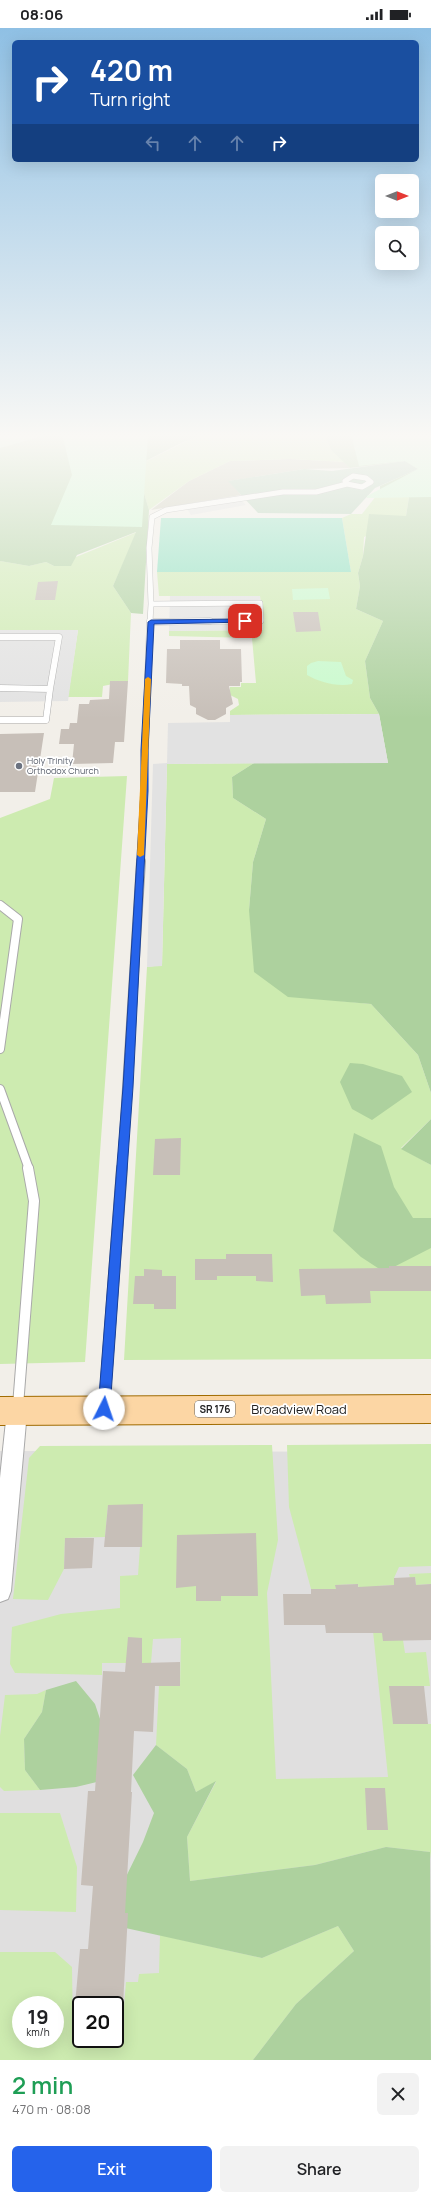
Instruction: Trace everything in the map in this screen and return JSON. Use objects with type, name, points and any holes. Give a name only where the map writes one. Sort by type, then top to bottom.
[{"type":"main road","name":"Broadview Road","points":[[9,1411],[104,1409],[431,1409]]},
{"type":"street","points":[[0,1591],[9,1411]]},
{"type":"lane","points":[[104,1409],[128,1087],[145,791],[144,750],[151,622],[149,548],[151,529]]},
{"type":"lane","points":[[151,604],[260,603],[261,621],[151,622]]},
{"type":"lane","points":[[0,637],[59,637],[46,720],[0,720]]},
{"type":"lane","points":[[0,688],[50,689]]},
{"type":"lane","points":[[0,905],[18,919],[0,1049]]},
{"type":"lane","points":[[0,1089],[30,1172],[34,1201],[9,1411]]},
{"type":"shaded area","points":[[170,596],[260,596],[263,630],[169,631]]},
{"type":"shaded area","points":[[0,630],[78,630],[68,701],[0,702]]},
{"type":"shaded area","points":[[379,714],[388,763],[167,764],[162,966],[147,967],[153,764],[167,763],[168,723],[230,722],[230,715]]},
{"type":"shaded area","points":[[0,1451],[431,1452],[431,2060],[0,2060]]},
{"type":"green space","points":[[0,529],[148,529],[143,614],[131,613],[113,586],[136,532],[77,555],[71,566],[54,566],[46,562],[29,566],[0,561]]},
{"type":"green space","points":[[160,529],[344,529],[351,572],[157,572]]},
{"type":"green space","points":[[344,529],[380,529],[364,537],[363,556],[358,573],[360,586],[356,609],[383,621],[365,661],[370,698],[379,714],[230,715],[230,711],[239,705],[238,699],[230,695],[230,687],[241,687],[241,683],[256,683],[252,638],[169,636],[169,631],[263,630],[260,596],[159,596],[157,572],[351,572]]},
{"type":"green space","points":[[367,529],[431,529],[431,1093],[418,1055],[371,1004],[288,997],[254,972],[249,910],[253,862],[266,819],[233,798],[232,777],[254,763],[388,763],[379,714],[370,698],[365,661],[383,621],[356,609],[360,586],[358,573],[363,556]]},
{"type":"green space","points":[[137,532],[113,586],[131,613],[128,681],[103,686],[102,697],[68,697],[78,630],[0,630],[0,561],[29,566],[46,562],[54,566]]},
{"type":"green space","points":[[328,588],[330,599],[293,600],[292,589]]},
{"type":"green space","points":[[318,661],[341,662],[346,676],[353,680],[352,684],[340,685],[328,683],[307,675],[307,666]]},
{"type":"green space","points":[[254,763],[232,777],[233,798],[266,819],[253,862],[249,910],[341,1001],[371,1004],[418,1055],[431,1093],[431,1119],[401,1148],[431,1165],[431,1359],[124,1360],[147,967],[162,965],[167,764]]},
{"type":"green space","points":[[127,776],[85,1362],[0,1364],[0,818],[50,799],[54,778]]},
{"type":"green space","points":[[350,1063],[363,1064],[402,1076],[412,1092],[372,1120],[352,1109],[340,1082]]},
{"type":"green space","points":[[431,1119],[431,1165],[401,1149]]},
{"type":"green space","points":[[354,1133],[381,1146],[394,1187],[413,1218],[431,1218],[431,1248],[384,1272],[361,1257],[333,1231]]},
{"type":"green space","points":[[431,1444],[431,1566],[399,1567],[394,1578],[394,1585],[377,1586],[381,1629],[403,1640],[405,1653],[426,1652],[430,1686],[390,1686],[393,1724],[431,1724],[431,1859],[430,1852],[386,1847],[315,1865],[190,1881],[187,1837],[216,1782],[196,1792],[187,1769],[156,1745],[159,1686],[180,1686],[181,1638],[153,1639],[151,1663],[102,1663],[102,1675],[15,1673],[10,1664],[12,1627],[61,1614],[120,1608],[120,1576],[138,1575],[143,1505],[108,1505],[105,1537],[65,1538],[64,1569],[48,1600],[13,1599],[29,1458],[40,1446],[272,1445],[278,1540],[267,1593],[276,1779],[388,1777],[373,1631],[365,1631],[358,1584],[336,1585],[336,1589],[311,1589],[289,1507],[287,1445]]},
{"type":"green space","points":[[431,1573],[431,1584],[416,1585],[415,1577],[410,1578],[409,1574]]},
{"type":"green space","points":[[76,1681],[95,1704],[106,1737],[105,1780],[76,1787],[40,1790],[25,1770],[24,1739],[42,1712],[46,1690]]},
{"type":"green space","points":[[46,1690],[42,1712],[24,1739],[25,1770],[40,1790],[4,1791],[0,1787],[0,1736],[5,1695],[37,1694]]},
{"type":"green space","points":[[156,1745],[187,1769],[196,1792],[216,1781],[187,1837],[190,1881],[315,1865],[386,1847],[430,1852],[431,2060],[253,2060],[296,2004],[354,1951],[338,1926],[262,1958],[121,1927],[118,1893],[143,1842],[154,1813],[133,1775]]},
{"type":"green space","points":[[0,1813],[60,1813],[77,1867],[76,1912],[0,1910]]},
{"type":"green space","points":[[338,1926],[354,1951],[296,2004],[253,2060],[0,2060],[0,1952],[55,1952],[72,1967],[72,2048],[124,2048],[124,2006],[126,1982],[138,1982],[139,1974],[159,1973],[160,1935],[262,1958]]},
{"type":"building","points":[[58,581],[55,600],[35,600],[38,582]]},
{"type":"building","points":[[293,612],[318,612],[321,631],[296,632]]},
{"type":"building","points":[[180,640],[220,640],[220,649],[241,649],[242,682],[240,682],[240,686],[229,686],[233,704],[226,708],[226,714],[215,720],[208,720],[196,714],[196,708],[190,705],[189,686],[166,683],[167,649],[180,649]]},
{"type":"building","points":[[110,681],[128,681],[124,742],[115,742],[113,763],[72,764],[74,744],[59,744],[61,729],[69,729],[70,723],[77,723],[79,704],[89,704],[90,700],[109,699]]},
{"type":"building","name":"Holy Trinity Orthodox Church","points":[[44,733],[35,792],[0,792],[0,734]]},
{"type":"building","points":[[181,1138],[180,1175],[153,1175],[155,1139]]},
{"type":"building","points":[[226,1254],[272,1254],[273,1282],[256,1281],[256,1276],[217,1276],[217,1280],[195,1280],[195,1259],[226,1259]]},
{"type":"building","points":[[389,1266],[431,1266],[431,1291],[370,1291],[371,1303],[326,1304],[325,1295],[301,1296],[299,1269],[389,1268]]},
{"type":"building","points":[[144,1269],[162,1270],[162,1276],[176,1276],[176,1309],[154,1309],[154,1304],[133,1304],[135,1276],[144,1276]]},
{"type":"building","points":[[143,1504],[142,1547],[104,1547],[108,1505]]},
{"type":"building","points":[[256,1533],[258,1596],[221,1596],[221,1601],[196,1601],[196,1586],[176,1588],[177,1535]]},
{"type":"building","points":[[65,1538],[94,1538],[92,1568],[64,1569]]},
{"type":"building","points":[[415,1577],[416,1585],[431,1584],[431,1640],[383,1641],[382,1633],[326,1633],[325,1625],[284,1625],[283,1594],[311,1594],[311,1589],[336,1589],[335,1585],[358,1584],[358,1587],[394,1585],[394,1578]]},
{"type":"building","points":[[128,1637],[142,1638],[142,1663],[180,1662],[180,1686],[155,1686],[153,1732],[134,1731],[125,1913],[128,1913],[123,1996],[76,1996],[80,1949],[88,1949],[93,1886],[81,1885],[88,1791],[95,1791],[103,1671],[125,1672]]},
{"type":"building","points":[[389,1686],[424,1686],[428,1724],[393,1724]]},
{"type":"building","points":[[365,1788],[385,1788],[388,1830],[367,1830]]},
{"type":"slow traffic","points":[[140,855],[145,791],[146,767],[144,750],[148,679]]},
{"type":"place","name":"Holy Trinity Orthodox Church","points":[[19,766]]},
{"type":"route","points":[[104,1409],[116,1230],[128,1087],[145,791],[146,767],[144,750],[151,622],[245,621]]}]
